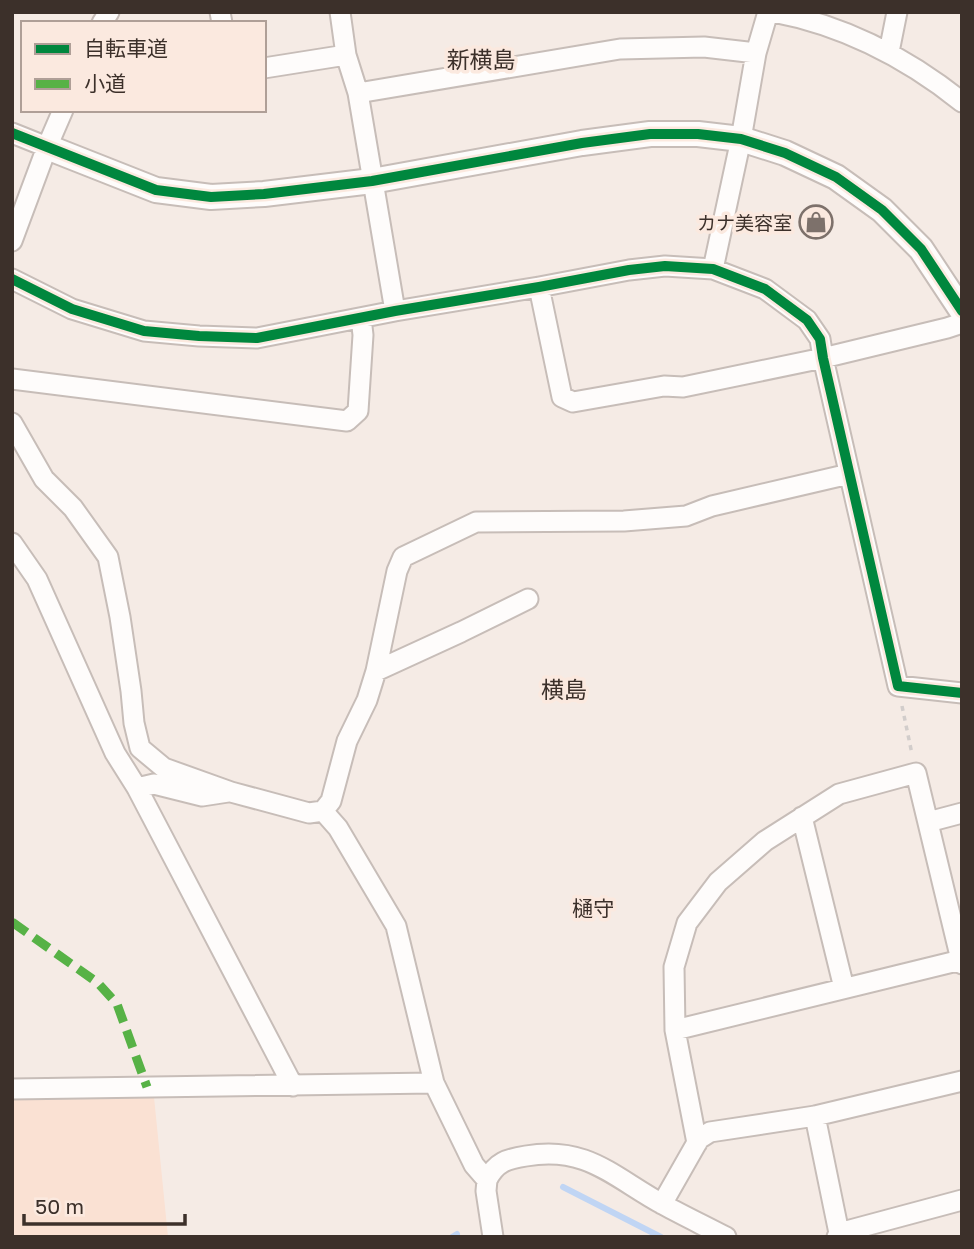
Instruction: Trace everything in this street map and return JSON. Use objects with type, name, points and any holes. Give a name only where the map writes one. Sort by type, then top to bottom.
[{"type":"street","points":[[340,12],[346,55],[358,93],[395,311]]},
{"type":"street","points":[[713,268],[756,53],[771,12],[827,26],[889,52],[962,102]]},
{"type":"street","points":[[889,52],[897,12]]},
{"type":"street","points":[[358,93],[621,49],[704,47],[756,53]]},
{"type":"street","points":[[266,68],[346,55]]},
{"type":"street","points":[[12,241],[62,112]]},
{"type":"street","points":[[12,133],[156,190],[211,197],[264,194],[372,180],[582,143],[650,134],[698,134],[740,139],[785,153],[836,177],[882,210],[920,249],[962,311]]},
{"type":"street","points":[[12,279],[72,309],[144,331],[257,338],[395,311],[665,266],[713,268],[765,289],[807,320],[820,339],[898,686],[962,693]]},
{"type":"street","points":[[539,287],[562,397],[573,402],[664,386],[683,387],[823,358],[962,323]]},
{"type":"street","points":[[12,379],[347,421],[358,411],[363,335],[361,318]]},
{"type":"street","points":[[12,423],[44,479],[73,508],[108,557],[140,748],[164,768],[231,792],[309,813],[323,811],[331,801],[347,741],[367,700],[376,671],[397,570],[403,557],[476,522],[624,521],[686,516],[712,506],[849,474]]},
{"type":"street","points":[[12,543],[37,579],[115,753],[137,788],[293,1086]]},
{"type":"street","points":[[376,671],[528,598]]},
{"type":"street","points":[[675,1030],[845,988],[960,952],[916,773],[839,794],[765,841],[718,882],[687,923],[674,967],[675,1030],[696,1143]]},
{"type":"street","points":[[137,788],[154,784],[202,796],[231,792]]},
{"type":"street","points":[[323,811],[338,828],[396,926],[434,1083],[474,1165],[487,1180]]},
{"type":"street","points":[[928,822],[962,813]]},
{"type":"street","points":[[802,817],[845,988]]},
{"type":"street","points":[[662,1204],[696,1143],[710,1132],[815,1116],[962,1081]]},
{"type":"street","points":[[12,1089],[434,1083]]},
{"type":"street","points":[[815,1116],[838,1235],[962,1200]]},
{"type":"street","points":[[492,1237],[486,1191],[487,1180],[493,1169],[508,1159],[548,1153],[566,1154],[595,1163],[662,1204],[726,1237]]},
{"type":"path","points":[[898,686],[916,773]]},
{"type":"shaded area","points":[[154,1097],[168,1237],[12,1237],[12,1099]]},
{"type":"waterway","points":[[563,1187],[661,1237]]},
{"type":"waterway","points":[[452,1237],[457,1234]]},
{"type":"marked path","points":[[12,922],[98,983],[117,1004],[147,1087]]},
{"type":"cycle path","points":[[12,133],[156,190],[211,197],[264,194],[372,181],[582,143],[650,134],[698,134],[741,139],[785,153],[836,177],[882,210],[921,249],[962,311]]},
{"type":"cycle path","points":[[12,279],[72,309],[144,331],[257,338],[395,311],[665,266],[713,269],[765,289],[807,320],[820,339],[898,686],[962,693]]},
{"type":"place","name":"カナ美容室","points":[[816,222]]},
{"type":"district","name":"新横島","points":[[481,59]]},
{"type":"district","name":"横島","points":[[564,689]]},
{"type":"district","name":"樋守","points":[[593,908]]}]
